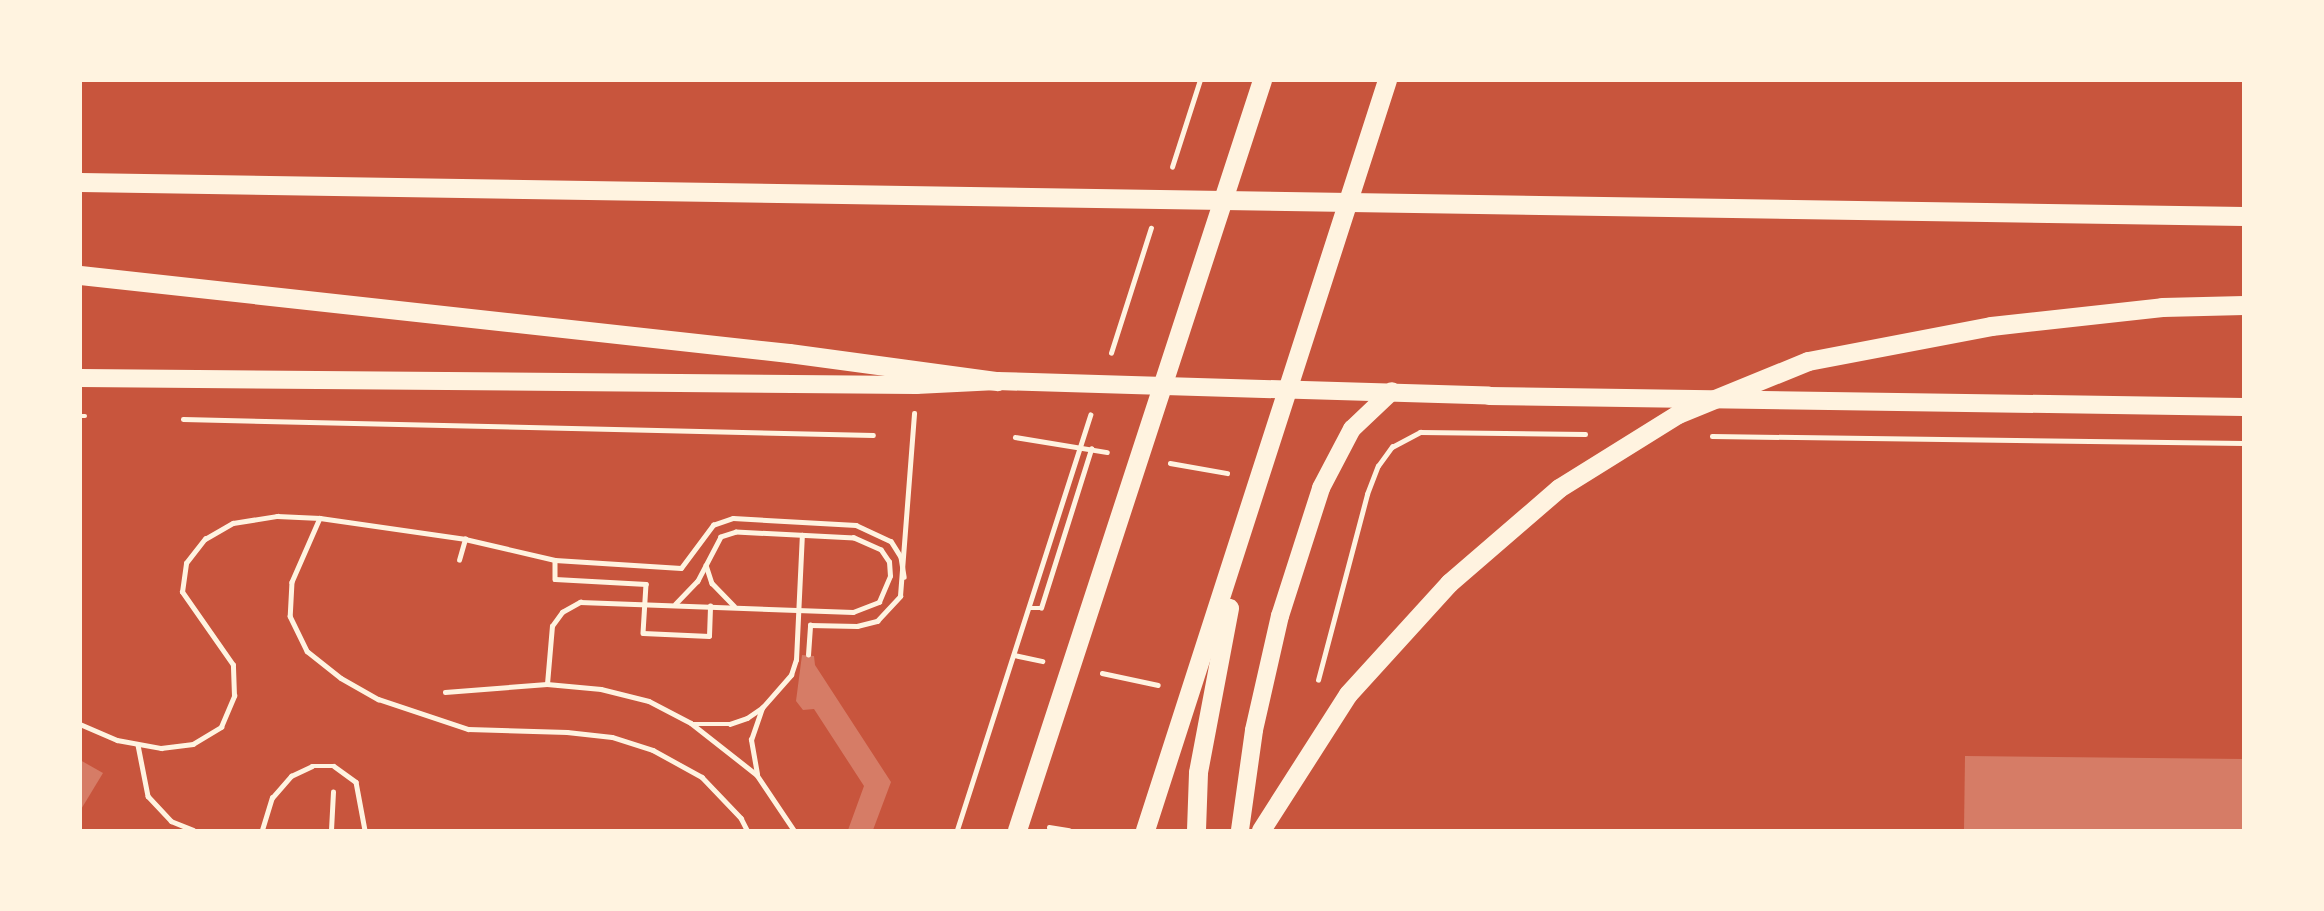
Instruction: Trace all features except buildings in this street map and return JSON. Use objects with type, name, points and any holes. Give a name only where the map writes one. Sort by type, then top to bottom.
[{"type":"highway","points":[[1017,831],[1262,80]]},
{"type":"highway","points":[[1145,831],[1387,80]]},
{"type":"highway","points":[[80,182],[2244,216]]},
{"type":"highway","points":[[80,275],[789,353],[997,381]]},
{"type":"highway","points":[[1261,831],[1348,694],[1449,583],[1559,488],[1678,414],[1808,361],[1991,326],[2162,307],[2244,305]]},
{"type":"highway","points":[[1196,831],[1198,772],[1243,532]]},
{"type":"main road","points":[[80,378],[916,385],[997,381],[2244,407]]},
{"type":"main road","points":[[1240,831],[1254,730],[1280,616],[1321,488],[1352,429],[1392,391]]},
{"type":"path","points":[[1169,174],[1200,80]]},
{"type":"path","points":[[1108,360],[1156,214]]},
{"type":"path","points":[[808,655],[810,625],[857,626],[877,621],[900,596],[904,577],[916,385]]},
{"type":"path","points":[[957,831],[1091,413]]},
{"type":"path","points":[[183,419],[873,435]]},
{"type":"path","points":[[1317,691],[1322,652],[1367,494],[1378,466],[1392,447],[1420,432],[1587,434]]},
{"type":"path","points":[[1699,436],[2244,443]]},
{"type":"path","points":[[1029,608],[1041,608],[1091,449]]},
{"type":"path","points":[[80,724],[138,746],[193,744],[220,727],[234,696],[233,665],[183,592],[186,563],[205,539],[233,523],[276,516],[320,518],[465,538],[555,560],[681,568],[713,524],[733,518],[856,525],[891,541],[901,557],[904,577]]},
{"type":"path","points":[[320,518],[292,582],[290,616],[307,651],[341,678],[378,699],[468,729],[567,732],[612,737],[653,750],[702,777],[741,818],[747,831]]},
{"type":"path","points":[[547,684],[548,643],[562,612],[580,602],[866,610],[879,602],[891,576],[881,550],[867,542],[736,532],[721,537],[689,594],[676,604]]},
{"type":"path","points":[[691,723],[730,724],[762,708],[781,689],[796,660],[802,535]]},
{"type":"path","points":[[459,560],[465,538]]},
{"type":"path","points":[[555,560],[555,579],[646,584],[643,633],[709,636],[710,606]]},
{"type":"path","points":[[706,564],[712,583],[736,607]]},
{"type":"path","points":[[445,692],[547,684],[601,689],[649,701],[691,723],[757,775],[794,831]]},
{"type":"path","points":[[757,775],[751,740],[762,708]]},
{"type":"path","points":[[138,746],[148,796],[171,821],[192,831]]},
{"type":"path","points":[[262,831],[272,798],[291,776],[312,765],[334,766],[356,782],[365,831]]},
{"type":"path","points":[[331,831],[333,792]]}]
